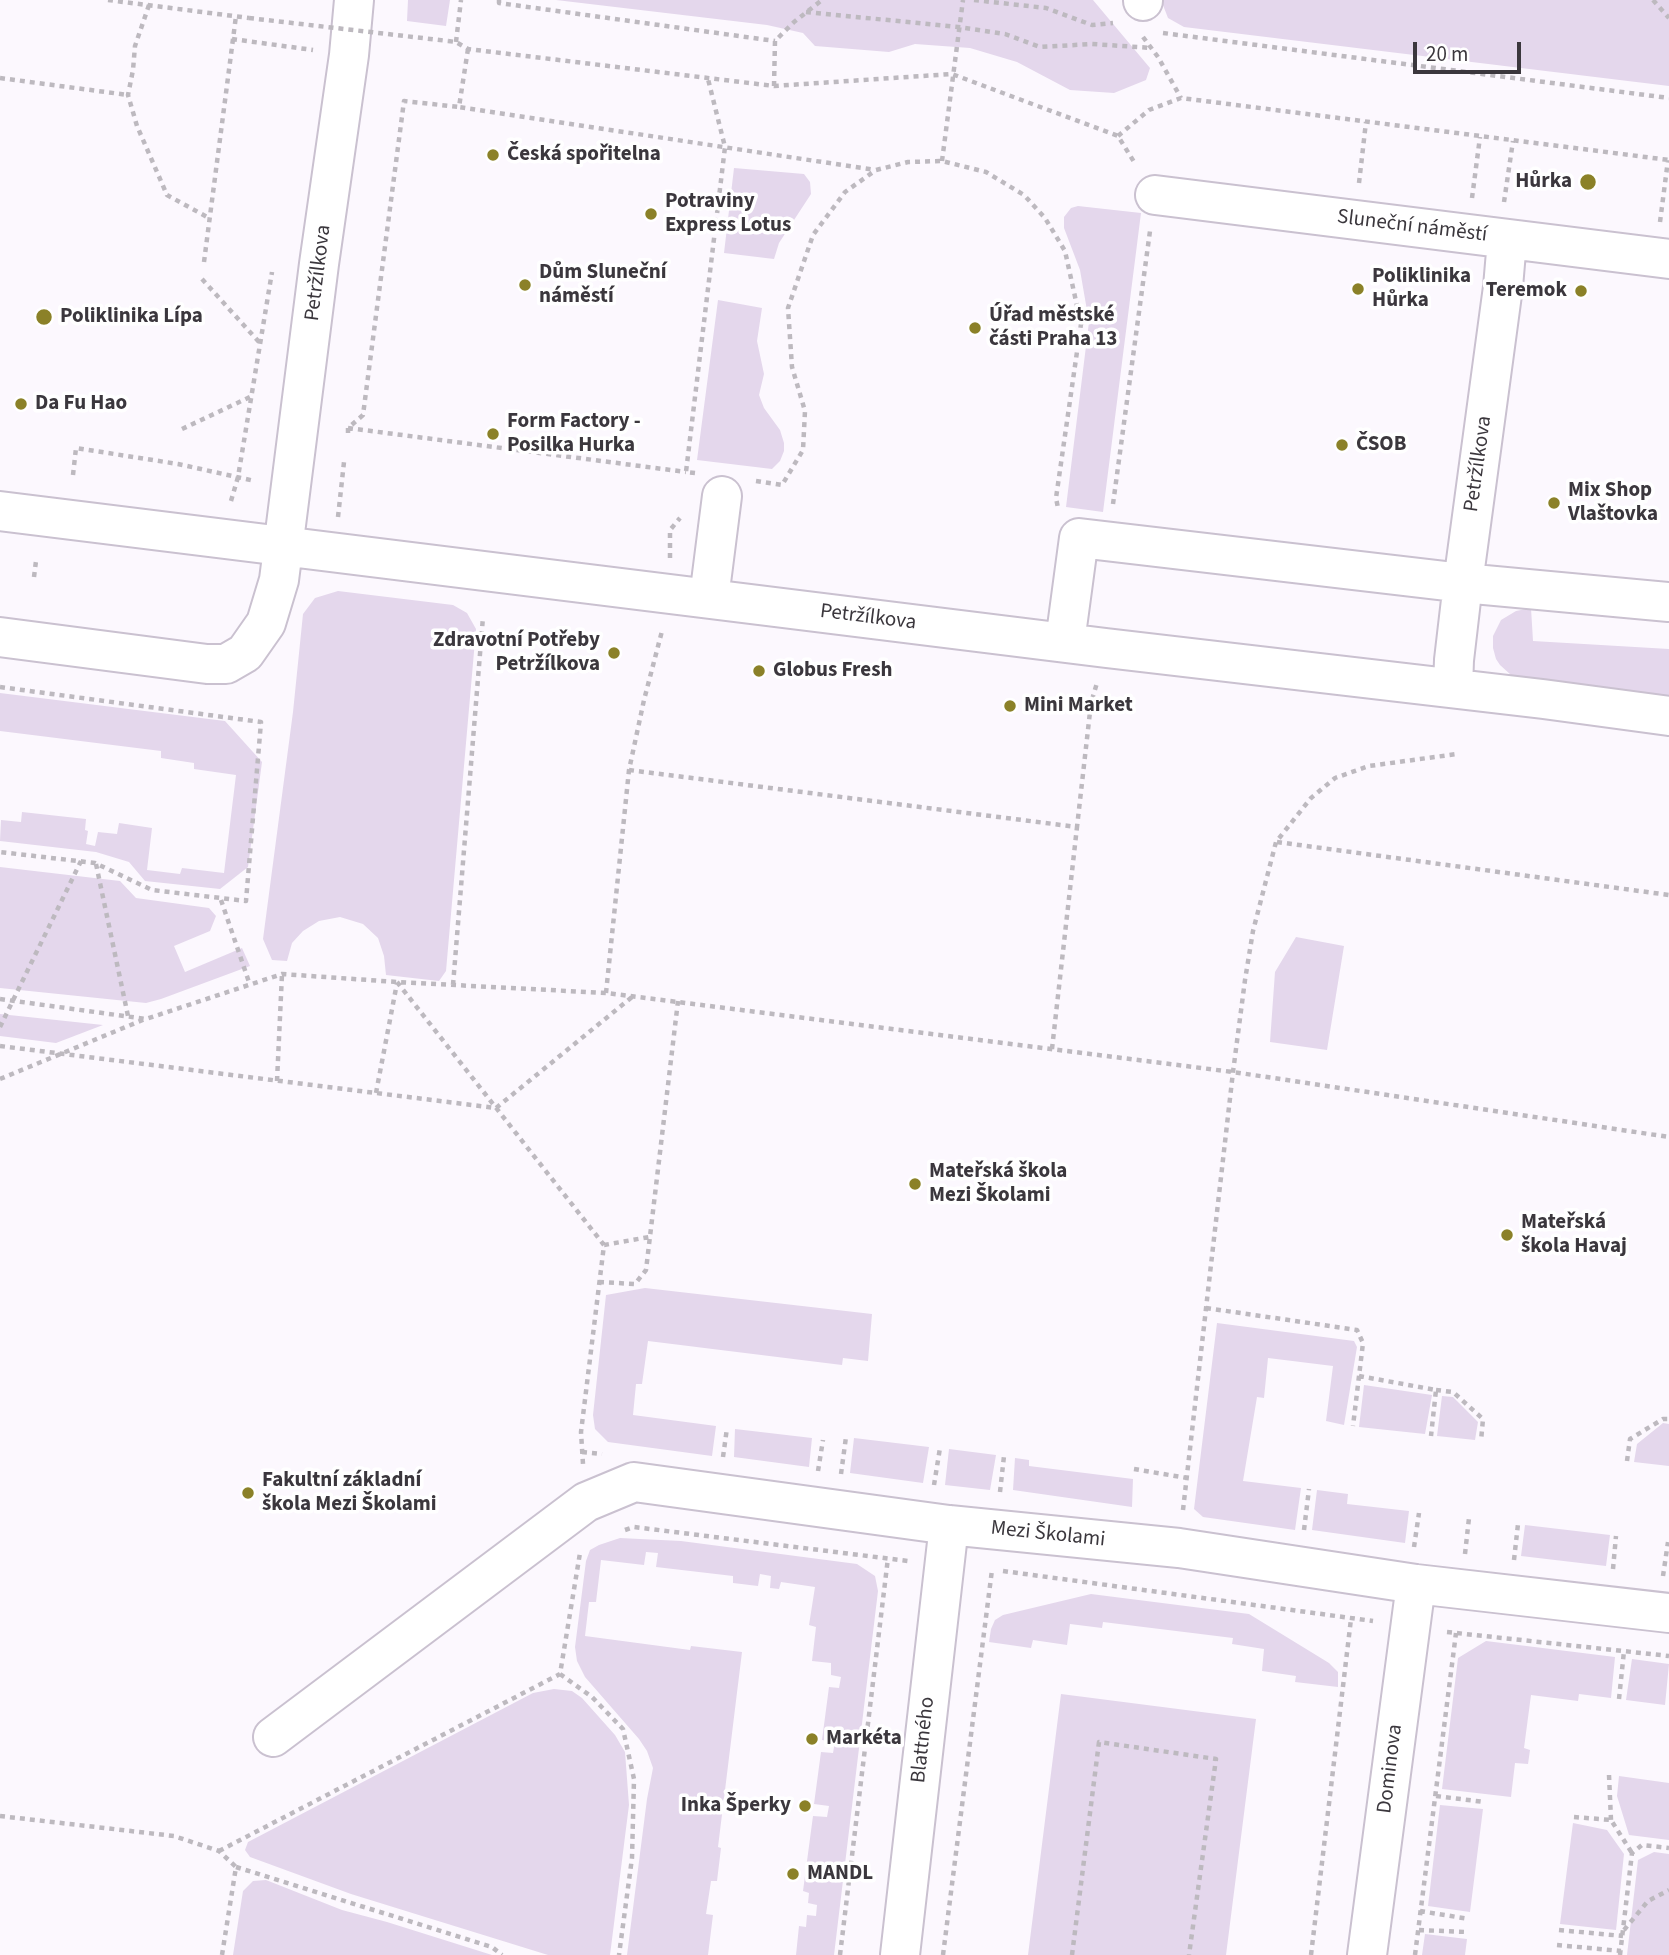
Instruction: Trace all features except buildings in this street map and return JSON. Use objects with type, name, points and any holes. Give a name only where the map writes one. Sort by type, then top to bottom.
[{"type":"street","name":"Petržílkova","points":[[0,637],[207,664],[226,664],[245,653],[266,624],[279,580],[284,546],[354,0]]},
{"type":"street","name":"Sluneční náměstí","points":[[1155,195],[1662,258]]},
{"type":"street","name":"Petržílkova","points":[[1453,688],[1463,583],[1503,287],[1491,238]]},
{"type":"street","points":[[709,598],[713,485]]},
{"type":"street","name":"Petržílkova","points":[[0,511],[1669,716]]},
{"type":"street","points":[[1065,642],[1079,538],[1463,583],[1669,602]]},
{"type":"street","name":"Mezi Školami","points":[[273,1737],[586,1502],[634,1482],[941,1509],[1179,1548],[1415,1568],[1665,1598]]},
{"type":"street","name":"Blattného","points":[[900,1955],[943,1565],[941,1509]]},
{"type":"street","name":"Dominova","points":[[1367,1955],[1415,1568]]},
{"type":"path","points":[[108,0],[456,42],[468,48],[774,86],[952,74],[1118,136],[1149,110],[1181,98],[1668,160],[1662,258]]},
{"type":"path","points":[[456,42],[461,0]]},
{"type":"path","points":[[499,0],[775,41]]},
{"type":"path","points":[[774,86],[775,41],[822,0]]},
{"type":"path","points":[[942,161],[963,0]]},
{"type":"path","points":[[974,0],[1046,8],[1092,25],[1111,24],[1141,14],[1669,98]]},
{"type":"path","points":[[1653,0],[1669,18]]},
{"type":"path","points":[[149,5],[135,46],[128,95],[137,126],[167,195],[209,218]]},
{"type":"path","points":[[806,12],[1005,34],[1040,47],[1092,44],[1152,48]]},
{"type":"path","points":[[204,262],[236,16]]},
{"type":"path","points":[[232,39],[317,50]]},
{"type":"path","points":[[459,107],[468,48]]},
{"type":"path","points":[[1158,57],[1181,98]]},
{"type":"path","points":[[0,78],[128,95]]},
{"type":"path","points":[[686,472],[725,147],[708,79]]},
{"type":"path","points":[[713,485],[686,472],[348,430],[363,415],[404,101],[876,170]]},
{"type":"path","points":[[1354,220],[1366,122]]},
{"type":"path","points":[[1480,136],[1491,238]]},
{"type":"path","points":[[1491,238],[1513,141]]},
{"type":"path","points":[[782,485],[803,450],[805,411],[792,367],[788,308],[813,235],[845,192],[876,170],[908,162],[942,161],[986,172],[1024,195],[1045,218],[1065,251],[1081,324],[1056,498]]},
{"type":"path","points":[[1112,512],[1155,195]]},
{"type":"path","points":[[230,503],[238,477],[272,272]]},
{"type":"path","points":[[202,279],[260,343]]},
{"type":"path","points":[[182,429],[251,397]]},
{"type":"path","points":[[73,475],[76,448],[178,464],[260,482]]},
{"type":"path","points":[[338,521],[344,462]]},
{"type":"path","points":[[670,561],[670,530],[684,513]]},
{"type":"path","points":[[34,577],[36,561]]},
{"type":"path","points":[[453,985],[483,617]]},
{"type":"path","points":[[606,993],[629,770],[657,648]]},
{"type":"path","points":[[0,687],[261,722],[246,901],[152,890],[95,863],[0,852]]},
{"type":"path","points":[[1052,1049],[1091,703]]},
{"type":"path","points":[[1179,1548],[1233,1072],[1253,931],[1276,842],[1311,798],[1335,778],[1368,766],[1457,754]]},
{"type":"path","points":[[629,770],[1077,827]]},
{"type":"path","points":[[1276,842],[1669,895]]},
{"type":"path","points":[[0,1027],[81,862]]},
{"type":"path","points":[[95,863],[128,1017]]},
{"type":"path","points":[[220,900],[250,985]]},
{"type":"path","points":[[0,1079],[146,1019],[282,974],[633,996],[1233,1072],[1669,1137]]},
{"type":"path","points":[[277,1081],[282,974]]},
{"type":"path","points":[[376,1093],[397,982]]},
{"type":"path","points":[[397,982],[604,1245],[581,1432],[586,1502],[582,1542],[559,1674]]},
{"type":"path","points":[[0,1046],[496,1108],[633,996]]},
{"type":"path","points":[[0,999],[146,1019]]},
{"type":"path","points":[[599,1282],[635,1284],[646,1270],[678,1002]]},
{"type":"path","points":[[604,1245],[649,1237]]},
{"type":"path","points":[[1206,1308],[1357,1330],[1363,1343],[1353,1426]]},
{"type":"path","points":[[1359,1376],[1454,1392],[1483,1419],[1481,1441]]},
{"type":"path","points":[[1431,1436],[1436,1390]]},
{"type":"path","points":[[1627,1461],[1630,1439],[1663,1419],[1669,1419]]},
{"type":"path","points":[[722,1468],[727,1428]]},
{"type":"path","points":[[839,1482],[846,1437]]},
{"type":"path","points":[[817,1479],[823,1440]]},
{"type":"path","points":[[940,1448],[941,1509]]},
{"type":"path","points":[[999,1500],[1004,1456]]},
{"type":"path","points":[[1134,1469],[1187,1478]]},
{"type":"path","points":[[1303,1537],[1309,1489]]},
{"type":"path","points":[[1415,1568],[1419,1513]]},
{"type":"path","points":[[1465,1558],[1469,1518]]},
{"type":"path","points":[[1513,1564],[1518,1524]]},
{"type":"path","points":[[621,1531],[634,1527],[992,1570],[1456,1633],[1669,1656]]},
{"type":"path","points":[[1612,1577],[1616,1536]]},
{"type":"path","points":[[1665,1598],[1668,1542]]},
{"type":"path","points":[[840,1955],[888,1558]]},
{"type":"path","points":[[943,1955],[992,1570]]},
{"type":"path","points":[[1311,1955],[1351,1619]]},
{"type":"path","points":[[1415,1955],[1456,1633]]},
{"type":"path","points":[[1619,1699],[1624,1651]]},
{"type":"path","points":[[219,1851],[559,1674]]},
{"type":"path","points":[[559,1674],[592,1697],[623,1729],[634,1779],[632,1858],[619,1955]]},
{"type":"path","points":[[1072,1955],[1099,1742],[1216,1759],[1189,1955]]},
{"type":"path","points":[[1557,1945],[1620,1953],[1632,1853],[1611,1821],[1609,1775]]},
{"type":"path","points":[[1436,1796],[1484,1802]]},
{"type":"path","points":[[0,1816],[174,1836],[219,1851],[236,1867],[492,1947],[502,1955]]},
{"type":"path","points":[[1574,1816],[1611,1821]]},
{"type":"path","points":[[1632,1853],[1642,1845],[1669,1848]]},
{"type":"path","points":[[222,1955],[236,1867]]},
{"type":"path","points":[[1623,1933],[1648,1901],[1669,1890]]},
{"type":"path","points":[[1420,1911],[1469,1919]]},
{"type":"path","points":[[1419,1930],[1467,1932]]},
{"type":"path","points":[[1559,1930],[1623,1933]]},
{"type":"shaded area","points":[[408,0],[450,0],[446,26],[407,21]]},
{"type":"shaded area","points":[[556,0],[1093,0],[1150,68],[1146,80],[1114,93],[1070,90],[1017,62],[970,48],[915,44],[889,52],[815,46],[803,33],[767,25]]},
{"type":"shaded area","points":[[1161,0],[1669,0],[1669,86],[1184,27],[1168,18]]},
{"type":"shaded area","points":[[734,168],[804,174],[810,182],[811,194],[779,243],[774,259],[724,253]]},
{"type":"shaded area","points":[[1078,206],[1141,213],[1103,512],[1066,507],[1089,322],[1080,270],[1064,228],[1064,217],[1071,208]]},
{"type":"shaded area","points":[[718,300],[762,308],[757,341],[764,374],[759,395],[764,408],[780,430],[784,443],[780,461],[772,469],[697,460]]},
{"type":"shaded area","points":[[338,591],[453,605],[467,613],[476,629],[446,971],[439,981],[386,975],[378,938],[363,924],[340,917],[319,921],[303,931],[292,943],[287,961],[272,960],[263,939],[303,614],[315,598]]},
{"type":"shaded area","points":[[1531,608],[1533,641],[1669,649],[1669,696],[1511,675],[1496,659],[1493,636],[1501,620],[1516,611]]},
{"type":"shaded area","points":[[0,693],[225,721],[262,762],[248,867],[220,889],[145,881],[129,862],[96,852],[0,841],[1,820],[21,822],[22,812],[86,819],[86,844],[95,846],[98,832],[117,834],[119,823],[152,828],[147,870],[180,874],[182,868],[224,873],[236,775],[194,769],[194,763],[161,758],[161,751],[0,731]]},
{"type":"shaded area","points":[[0,867],[120,881],[136,898],[209,908],[216,916],[210,931],[174,946],[185,972],[242,948],[250,966],[146,1003],[0,988]]},
{"type":"shaded area","points":[[1296,937],[1344,946],[1327,1050],[1270,1042],[1275,972]]},
{"type":"shaded area","points":[[0,1014],[103,1025],[56,1043],[0,1036]]},
{"type":"shaded area","points":[[645,1288],[872,1314],[868,1361],[843,1358],[842,1365],[648,1341],[642,1384],[636,1384],[633,1415],[716,1426],[712,1456],[608,1442],[595,1429],[593,1415],[606,1295]]},
{"type":"shaded area","points":[[1217,1323],[1354,1341],[1357,1347],[1344,1425],[1326,1421],[1333,1366],[1268,1358],[1264,1398],[1257,1397],[1243,1481],[1301,1488],[1295,1530],[1203,1517],[1194,1509]]},
{"type":"shaded area","points":[[1364,1385],[1432,1395],[1425,1434],[1359,1427]]},
{"type":"shaded area","points":[[1442,1396],[1453,1397],[1478,1422],[1475,1440],[1437,1436]]},
{"type":"shaded area","points":[[1663,1423],[1669,1424],[1669,1466],[1634,1462],[1637,1444]]},
{"type":"shaded area","points":[[735,1429],[812,1438],[809,1467],[734,1457]]},
{"type":"shaded area","points":[[854,1438],[929,1447],[923,1483],[850,1473]]},
{"type":"shaded area","points":[[949,1449],[996,1455],[990,1490],[945,1485]]},
{"type":"shaded area","points":[[1015,1458],[1029,1460],[1029,1466],[1133,1479],[1132,1507],[1013,1490]]},
{"type":"shaded area","points":[[1317,1490],[1348,1494],[1347,1504],[1409,1511],[1405,1543],[1312,1530]]},
{"type":"shaded area","points":[[1525,1525],[1610,1535],[1606,1566],[1521,1556]]},
{"type":"shaded area","points":[[620,1538],[681,1541],[857,1564],[875,1576],[878,1591],[834,1955],[796,1955],[799,1926],[806,1927],[807,1915],[816,1916],[817,1905],[808,1903],[809,1893],[803,1891],[813,1816],[827,1817],[829,1806],[814,1804],[821,1752],[833,1753],[835,1742],[822,1740],[829,1687],[839,1688],[841,1677],[831,1675],[831,1663],[812,1661],[816,1627],[809,1625],[815,1587],[781,1582],[779,1589],[770,1588],[771,1576],[760,1574],[758,1586],[733,1583],[733,1576],[656,1567],[658,1553],[646,1552],[644,1565],[601,1560],[596,1602],[589,1602],[585,1636],[690,1650],[691,1646],[742,1652],[718,1847],[721,1848],[717,1881],[711,1881],[706,1914],[713,1915],[708,1955],[627,1955],[653,1768],[639,1739],[585,1677],[577,1661],[575,1647],[586,1561],[590,1550]]},
{"type":"shaded area","points":[[1091,1594],[1249,1614],[1329,1663],[1338,1672],[1338,1687],[1295,1682],[1296,1676],[1262,1671],[1264,1649],[1232,1644],[1233,1638],[1103,1622],[1102,1628],[1070,1624],[1067,1645],[1033,1640],[1031,1648],[989,1642],[995,1620],[1003,1615]]},
{"type":"shaded area","points":[[1486,1641],[1615,1657],[1611,1698],[1579,1694],[1578,1701],[1531,1695],[1524,1748],[1530,1750],[1528,1764],[1515,1763],[1511,1797],[1442,1789],[1458,1658]]},
{"type":"shaded area","points":[[1632,1659],[1669,1664],[1665,1705],[1626,1700]]},
{"type":"shaded area","points":[[554,1689],[572,1691],[582,1698],[615,1735],[625,1752],[629,1805],[610,1955],[548,1955],[351,1894],[250,1857],[245,1850],[248,1842],[533,1693]]},
{"type":"shaded area","points":[[1061,1694],[1256,1719],[1226,1955],[1028,1955]]},
{"type":"shaded area","points":[[1619,1776],[1669,1783],[1669,1840],[1629,1835],[1617,1796]]},
{"type":"shaded area","points":[[1440,1805],[1483,1809],[1470,1912],[1428,1906]]},
{"type":"shaded area","points":[[1573,1823],[1607,1830],[1624,1854],[1616,1930],[1560,1924]]},
{"type":"shaded area","points":[[1654,1852],[1669,1854],[1669,1955],[1627,1955],[1638,1860]]},
{"type":"shaded area","points":[[266,1880],[342,1910],[492,1955],[233,1955],[243,1891],[253,1881]]},
{"type":"shaded area","points":[[1425,1934],[1467,1939],[1465,1955],[1422,1955]]},
{"type":"place","name":"Česká spořitelna","points":[[493,155]]},
{"type":"place","name":"Hůrka","points":[[1588,182]]},
{"type":"place","name":"Potraviny Express Lotus","points":[[651,214]]},
{"type":"place","name":"Dům Sluneční náměstí","points":[[525,285]]},
{"type":"place","name":"Poliklinika Hůrka","points":[[1358,289]]},
{"type":"place","name":"Teremok","points":[[1581,291]]},
{"type":"place","name":"Poliklinika Lípa","points":[[44,317]]},
{"type":"place","name":"Úřad městské části Praha 13","points":[[975,328]]},
{"type":"place","name":"Da Fu Hao","points":[[21,404]]},
{"type":"place","name":"Form Factory - Posilka Hurka","points":[[493,434]]},
{"type":"place","name":"ČSOB","points":[[1342,445]]},
{"type":"place","name":"Mix Shop Vlaštovka","points":[[1554,503]]},
{"type":"place","name":"Zdravotní Potřeby Petržílkova","points":[[614,653]]},
{"type":"place","name":"Globus Fresh","points":[[759,671]]},
{"type":"place","name":"Mini Market","points":[[1010,706]]},
{"type":"place","name":"Mateřská škola Mezi Školami","points":[[915,1184]]},
{"type":"place","name":"Mateřská škola Havaj","points":[[1507,1235]]},
{"type":"place","name":"Fakultní základní škola Mezi Školami","points":[[248,1493]]},
{"type":"place","name":"Markéta","points":[[812,1739]]},
{"type":"place","name":"Inka Šperky","points":[[805,1806]]},
{"type":"place","name":"MANDL","points":[[793,1874]]}]
